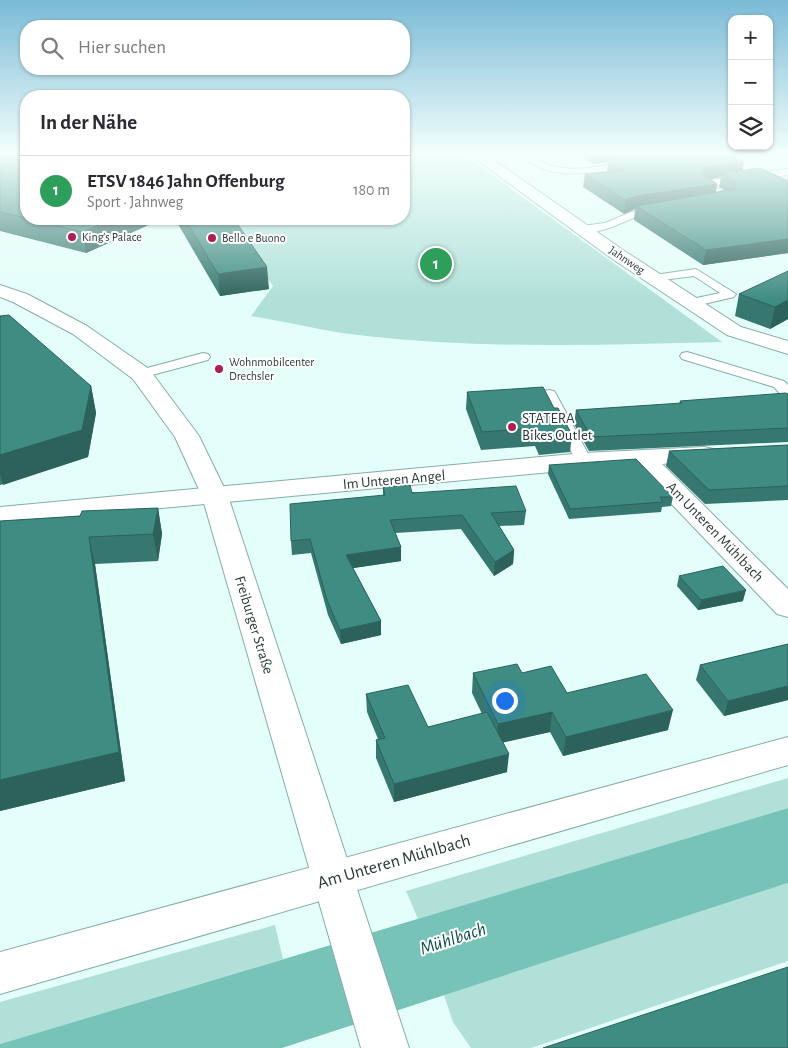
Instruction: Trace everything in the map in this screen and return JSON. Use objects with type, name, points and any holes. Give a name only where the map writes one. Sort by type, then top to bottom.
[{"type":"street","name":"Jahnweg","points":[[544,203],[734,331],[788,348]]},
{"type":"street","name":"Freiburger Straße","points":[[0,291],[20,298],[80,330],[141,374],[187,436],[215,496],[385,1048]]},
{"type":"street","name":"Im Unteren Angel","points":[[0,515],[584,461],[729,453]]},
{"type":"street","name":"Am Unteren Mühlbach","points":[[641,457],[788,607]]},
{"type":"street","name":"Am Unteren Mühlbach","points":[[0,973],[788,752]]},
{"type":"lane","points":[[582,230],[607,226],[635,214],[672,208]]},
{"type":"lane","points":[[654,278],[696,272],[730,294]]},
{"type":"lane","points":[[692,303],[730,294],[745,293]]},
{"type":"lane","points":[[688,356],[779,384],[788,394]]},
{"type":"lane","points":[[141,374],[203,357]]},
{"type":"lane","points":[[548,394],[584,461]]},
{"type":"shaded area","points":[[410,203],[530,203],[722,342],[544,345],[455,343],[351,334],[251,316],[273,286],[227,225],[410,225]]},
{"type":"shaded area","points":[[788,778],[788,808],[418,919],[406,891]]},
{"type":"shaded area","points":[[788,883],[788,961],[531,1048],[471,1048],[453,1022],[444,995]]},
{"type":"shaded area","points":[[275,925],[283,959],[0,1044],[0,1002]]},
{"type":"water","name":"Mühlbach","points":[[788,808],[788,883],[282,1048],[0,1048],[0,1044]]},
{"type":"building","points":[[0,203],[20,203],[20,217],[0,212]]},
{"type":"building","points":[[654,203],[788,203],[788,239],[706,250],[636,206]]},
{"type":"building","points":[[53,225],[99,225],[83,232]]},
{"type":"building","points":[[189,225],[238,225],[267,267],[218,274]]},
{"type":"building","points":[[788,271],[788,300],[775,307],[739,294]]},
{"type":"building","points":[[9,315],[91,386],[82,430],[0,455],[0,316]]},
{"type":"building","points":[[543,387],[554,408],[558,408],[572,435],[541,437],[536,428],[482,432],[467,392]]},
{"type":"building","points":[[788,394],[788,428],[591,437],[576,410],[682,403],[680,401]]},
{"type":"building","points":[[788,445],[788,486],[709,490],[669,451]]},
{"type":"building","points":[[636,459],[673,497],[660,497],[663,502],[570,509],[549,465]]},
{"type":"building","points":[[410,485],[412,493],[516,486],[526,511],[491,513],[514,550],[495,562],[462,515],[390,520],[401,547],[346,555],[381,621],[340,630],[327,600],[310,539],[291,541],[290,504],[385,495],[383,487]]},
{"type":"building","points":[[158,508],[153,534],[89,537],[119,752],[0,780],[0,521],[80,516],[82,511]]},
{"type":"building","points":[[723,566],[746,590],[701,600],[679,576]]},
{"type":"building","points":[[788,644],[788,686],[728,701],[700,665]]},
{"type":"building","points":[[517,664],[522,673],[551,666],[567,693],[646,674],[673,710],[566,737],[552,712],[498,724],[473,673]]},
{"type":"building","points":[[408,685],[428,727],[487,712],[509,754],[394,784],[376,740],[385,738],[366,694]]},
{"type":"building","points":[[788,967],[788,1048],[543,1048]]},
{"type":"place","name":"King's Palace","points":[[72,237]]},
{"type":"place","name":"Bello e Buono","points":[[212,238]]},
{"type":"place","name":"ETSV 1846 Jahn Offenburg","points":[[436,264]]},
{"type":"place","name":"Wohnmobilcenter Drechsler","points":[[219,369]]},
{"type":"place","name":"STATERA Bikes Outlet","points":[[512,427]]}]
